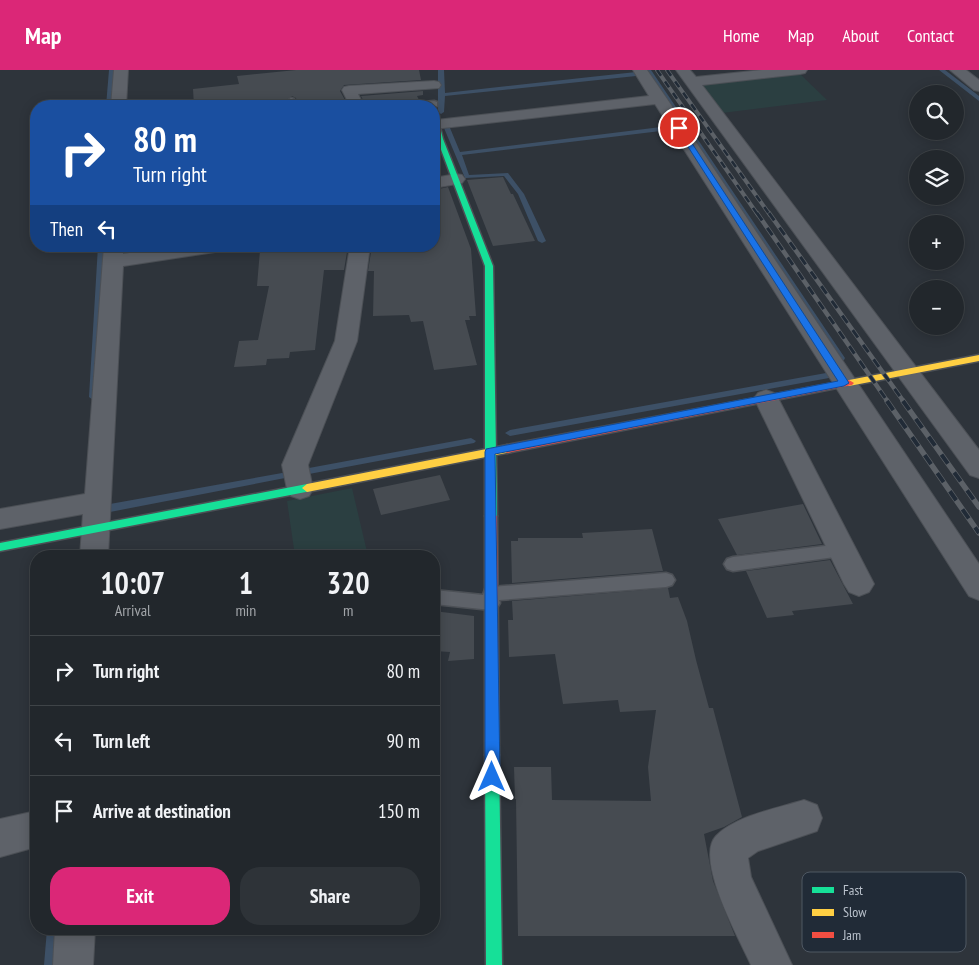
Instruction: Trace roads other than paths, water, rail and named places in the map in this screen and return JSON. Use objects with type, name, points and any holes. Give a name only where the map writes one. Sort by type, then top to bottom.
[{"type":"street","points":[[119,100],[121,70]]},
{"type":"street","points":[[640,70],[979,588]]},
{"type":"street","points":[[688,76],[800,70]]},
{"type":"street","points":[[957,70],[979,87]]},
{"type":"street","points":[[378,76],[388,88]]},
{"type":"street","points":[[688,76],[979,469]]},
{"type":"street","points":[[354,100],[349,90],[388,88],[433,77],[434,100]]},
{"type":"street","points":[[440,120],[660,99]]},
{"type":"street","points":[[440,134],[489,266],[494,965]]},
{"type":"street","points":[[440,182],[456,179]]},
{"type":"street","points":[[94,550],[114,254],[139,252]]},
{"type":"street","points":[[300,488],[295,465],[346,341],[359,252]]},
{"type":"street","points":[[0,519],[97,515],[300,488],[979,358]]},
{"type":"street","points":[[766,398],[859,584]]},
{"type":"street","points":[[0,547],[97,515]]},
{"type":"street","points":[[772,965],[732,880],[728,850],[748,836],[804,818]]},
{"type":"street","points":[[0,838],[30,830]]},
{"type":"street","points":[[73,965],[75,935]]},
{"type":"lane","points":[[732,564],[842,550]]},
{"type":"lane","points":[[440,597],[491,598],[666,580]]},
{"type":"waterway","points":[[110,100],[112,70]]},
{"type":"waterway","points":[[441,70],[442,95]]},
{"type":"waterway","points":[[648,70],[841,358]]},
{"type":"waterway","points":[[942,70],[979,99]]},
{"type":"waterway","points":[[442,95],[636,74]]},
{"type":"waterway","points":[[441,112],[442,95]]},
{"type":"waterway","points":[[447,128],[458,154]]},
{"type":"waterway","points":[[458,154],[669,128]]},
{"type":"waterway","points":[[458,154],[467,177],[506,174],[521,194],[542,241]]},
{"type":"waterway","points":[[93,397],[102,252]]},
{"type":"waterway","points":[[510,433],[826,376]]},
{"type":"waterway","points":[[309,471],[471,441]]},
{"type":"waterway","points":[[110,508],[282,476]]},
{"type":"waterway","points":[[51,965],[54,935]]},
{"type":"railway","points":[[657,70],[758,215]]},
{"type":"railway","points":[[667,70],[770,215]]},
{"type":"railway","points":[[757,213],[888,402]]},
{"type":"railway","points":[[769,213],[904,402]]},
{"type":"railway","points":[[887,401],[979,533]]},
{"type":"railway","points":[[903,401],[979,507]]}]
